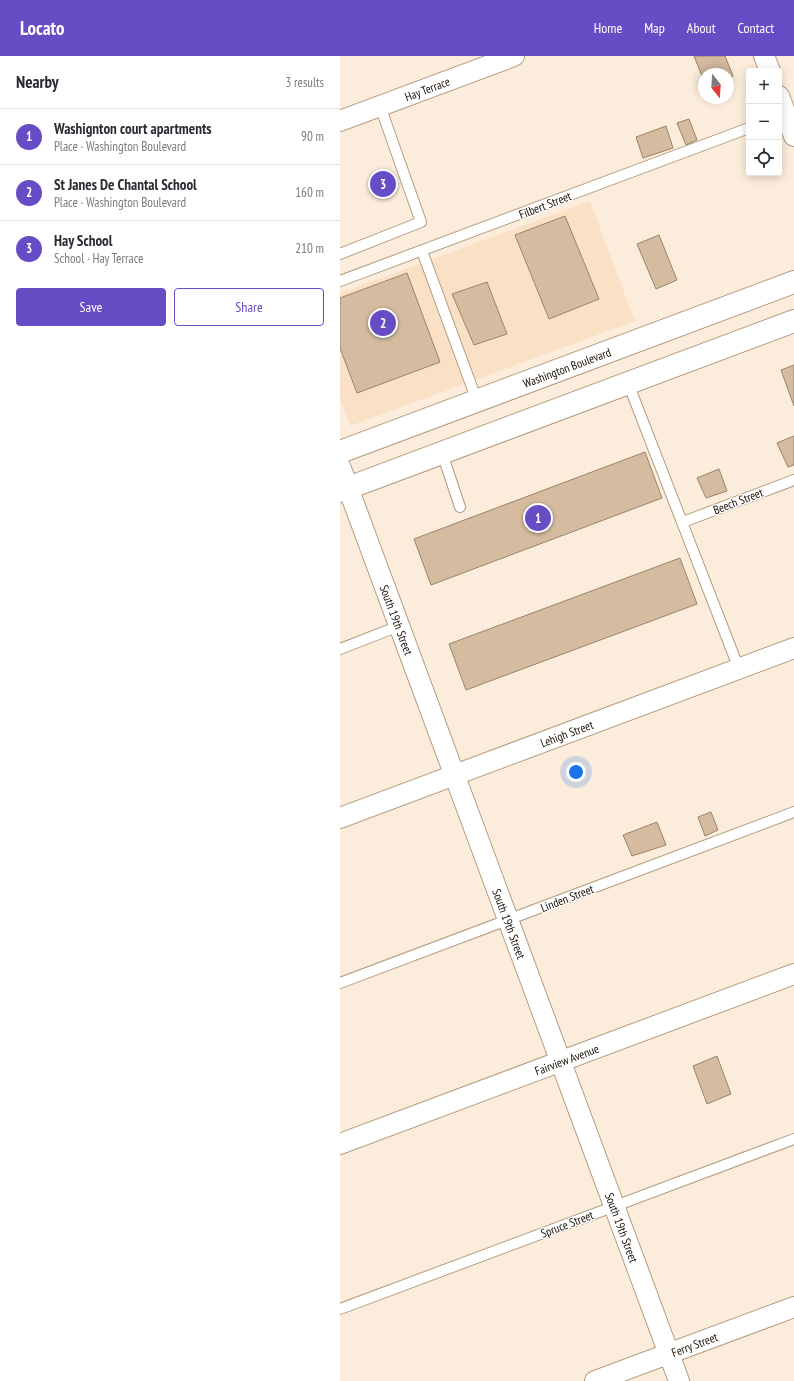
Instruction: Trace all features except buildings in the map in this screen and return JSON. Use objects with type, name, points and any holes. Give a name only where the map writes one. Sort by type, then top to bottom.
[{"type":"street","name":"Hay Terrace","points":[[340,121],[514,56]]},
{"type":"street","points":[[764,56],[769,68]]},
{"type":"street","points":[[782,104],[794,136]]},
{"type":"street","name":"Washington Boulevard","points":[[340,452],[794,282]]},
{"type":"street","points":[[344,489],[794,322]]},
{"type":"street","name":"South 19th Street","points":[[340,466],[344,489],[400,626],[679,1381]]},
{"type":"street","name":"Lehigh Street","points":[[340,818],[794,648]]},
{"type":"street","name":"Fairview Avenue","points":[[340,1144],[794,974]]},
{"type":"street","name":"Ferry Street","points":[[595,1381],[794,1306]]},
{"type":"lane","points":[[340,254],[421,222],[380,106]]},
{"type":"lane","name":"Filbert Street","points":[[340,281],[746,129]]},
{"type":"lane","points":[[422,251],[477,401]]},
{"type":"lane","points":[[628,383],[739,669]]},
{"type":"lane","points":[[442,453],[460,507]]},
{"type":"lane","name":"Beech Street","points":[[683,522],[794,480]]},
{"type":"lane","points":[[340,649],[400,626]]},
{"type":"lane","name":"Linden Street","points":[[340,983],[794,812]]},
{"type":"lane","name":"Spruce Street","points":[[340,1309],[794,1139]]},
{"type":"shaded area","points":[[590,201],[635,321],[350,426],[340,398],[340,293]]},
{"type":"place","name":"Hay School","points":[[383,184]]},
{"type":"place","name":"St Janes De Chantal School","points":[[383,323]]},
{"type":"place","name":"Washignton court apartments","points":[[538,518]]}]
